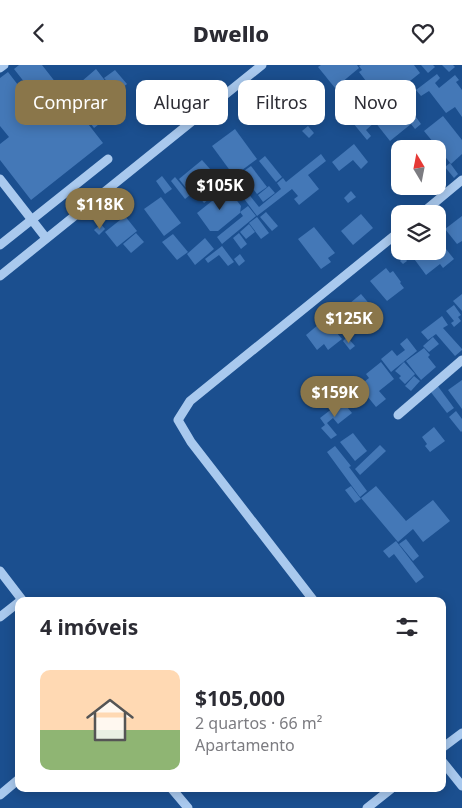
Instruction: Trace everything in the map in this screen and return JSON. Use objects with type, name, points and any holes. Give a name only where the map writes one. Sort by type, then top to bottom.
[{"type":"street","points":[[0,68],[4,65]]},
{"type":"street","points":[[0,276],[262,65]]},
{"type":"street","points":[[0,245],[108,159]]},
{"type":"street","points":[[0,179],[46,238]]},
{"type":"street","points":[[432,205],[462,180]]},
{"type":"street","points":[[311,597],[191,442],[178,420],[190,401],[391,238]]},
{"type":"street","points":[[398,415],[462,360]]},
{"type":"street","points":[[0,571],[18,597]]},
{"type":"street","points":[[0,617],[15,606]]},
{"type":"street","points":[[446,745],[462,733]]},
{"type":"street","points":[[446,766],[462,786]]},
{"type":"street","points":[[0,795],[15,782]]},
{"type":"street","points":[[175,792],[188,808]]},
{"type":"street","points":[[367,808],[387,792]]},
{"type":"building","points":[[19,65],[42,65],[54,80],[23,80],[14,69]]},
{"type":"building","points":[[321,65],[357,65],[359,68],[345,80],[335,80],[335,88],[318,67]]},
{"type":"building","points":[[414,65],[420,73],[411,80],[365,80],[359,72],[362,70],[359,66]]},
{"type":"building","points":[[421,65],[433,65],[435,67],[428,73]]},
{"type":"building","points":[[442,65],[453,65],[455,67],[449,72]]},
{"type":"building","points":[[96,69],[105,80],[83,80]]},
{"type":"building","points":[[115,70],[124,80],[106,80],[104,78]]},
{"type":"building","points":[[8,72],[15,81],[15,125],[89,125],[103,143],[31,200],[0,160],[0,144],[9,137],[0,126],[0,78]]},
{"type":"building","points":[[437,74],[440,78],[435,83],[439,88],[455,75],[459,80],[456,82],[462,90],[462,117],[455,107],[446,113],[429,91],[421,96],[416,90]]},
{"type":"building","points":[[443,116],[462,140],[462,154],[451,164],[446,158],[446,140],[431,140],[424,131]]},
{"type":"building","points":[[416,117],[421,124],[415,129],[412,125],[416,125]]},
{"type":"building","points":[[355,125],[372,125],[366,130],[371,136],[367,140]]},
{"type":"building","points":[[377,125],[410,125],[391,140]]},
{"type":"building","points":[[308,126],[314,133],[309,138],[302,131]]},
{"type":"building","points":[[235,129],[257,159],[234,176],[212,146]]},
{"type":"building","points":[[354,144],[368,162],[361,169],[353,160],[339,171],[332,162]]},
{"type":"building","points":[[321,154],[326,161],[308,175],[319,189],[299,205],[294,199],[298,196],[292,189],[257,216],[242,196],[247,192],[259,207],[281,189],[277,183],[283,178],[286,182]]},
{"type":"building","points":[[265,156],[282,177],[276,182],[259,161]]},
{"type":"building","points":[[202,160],[210,169],[186,188],[179,179]]},
{"type":"building","points":[[450,163],[458,174],[454,178],[446,166]]},
{"type":"building","points":[[251,166],[267,187],[257,194],[241,173]]},
{"type":"building","points":[[211,169],[219,178],[195,199],[187,189]]},
{"type":"building","points":[[162,176],[172,189],[165,194],[156,181]]},
{"type":"building","points":[[175,177],[190,195],[185,199],[171,181]]},
{"type":"building","points":[[238,178],[248,191],[241,196],[231,184]]},
{"type":"building","points":[[213,184],[219,191],[204,203],[200,195]]},
{"type":"building","points":[[269,186],[275,193],[263,202],[258,195]]},
{"type":"building","points":[[228,189],[241,206],[240,213],[218,231],[210,231],[197,213],[217,197],[220,191],[224,192]]},
{"type":"building","points":[[351,191],[356,197],[348,203],[344,198]]},
{"type":"building","points":[[161,197],[181,223],[164,236],[144,209]]},
{"type":"building","points":[[248,206],[256,216],[222,244],[217,237],[243,216],[240,212]]},
{"type":"building","points":[[266,212],[278,226],[272,231],[260,217]]},
{"type":"building","points":[[361,214],[373,228],[353,245],[341,231]]},
{"type":"building","points":[[125,216],[137,231],[117,247],[105,232]]},
{"type":"building","points":[[462,216],[462,241],[457,244],[446,228]]},
{"type":"building","points":[[257,217],[269,233],[261,239],[249,223]]},
{"type":"building","points":[[101,224],[105,229],[99,235],[94,230]]},
{"type":"building","points":[[249,224],[255,232],[246,239],[240,232]]},
{"type":"building","points":[[314,227],[335,253],[328,258],[331,262],[321,269],[298,239]]},
{"type":"building","points":[[136,233],[144,242],[131,253],[123,244]]},
{"type":"building","points":[[239,233],[247,244],[241,249],[233,238]]},
{"type":"building","points":[[173,234],[188,252],[177,260],[162,242]]},
{"type":"building","points":[[205,238],[214,249],[195,265],[187,254]]},
{"type":"building","points":[[222,246],[234,262],[228,266],[219,255],[208,263],[205,259]]},
{"type":"building","points":[[446,249],[454,259],[443,268],[440,264],[426,275],[415,260],[446,260]]},
{"type":"building","points":[[240,254],[245,261],[239,266],[234,259]]},
{"type":"building","points":[[406,260],[407,261],[403,264],[400,261]]},
{"type":"building","points":[[386,268],[390,273],[393,271],[404,288],[387,301],[370,281]]},
{"type":"building","points":[[361,294],[372,307],[354,320],[344,308]]},
{"type":"building","points":[[462,294],[462,311],[453,301]]},
{"type":"building","points":[[454,305],[461,315],[458,317],[461,321],[454,327],[451,323],[454,321],[446,311]]},
{"type":"building","points":[[442,316],[448,325],[443,328],[462,349],[455,356],[436,334],[428,340],[421,332]]},
{"type":"building","points":[[325,319],[342,339],[328,350],[324,344],[317,350],[306,335]]},
{"type":"building","points":[[347,337],[355,346],[350,350],[343,341]]},
{"type":"building","points":[[433,337],[439,344],[429,352],[423,346]]},
{"type":"building","points":[[407,338],[417,351],[391,372],[381,359],[392,350],[397,356],[405,350],[400,344]]},
{"type":"building","points":[[424,348],[436,367],[421,380],[406,361]]},
{"type":"building","points":[[381,362],[394,379],[379,391],[386,399],[376,407],[359,386],[369,378],[366,374]]},
{"type":"building","points":[[404,362],[415,374],[405,384],[399,378],[401,376],[395,371]]},
{"type":"building","points":[[414,376],[420,381],[411,391],[405,386]]},
{"type":"building","points":[[462,380],[462,409],[448,390]]},
{"type":"building","points":[[337,381],[343,387],[337,393],[331,387]]},
{"type":"building","points":[[437,385],[454,408],[447,413],[430,391]]},
{"type":"building","points":[[342,401],[352,413],[338,424],[333,418],[327,423],[337,435],[331,439],[321,428],[325,425],[320,418]]},
{"type":"building","points":[[456,411],[462,419],[461,432],[449,417]]},
{"type":"building","points":[[434,427],[445,441],[430,452],[425,446],[427,444],[422,437]]},
{"type":"building","points":[[353,433],[367,451],[355,461],[340,442]]},
{"type":"building","points":[[380,445],[386,451],[360,475],[355,469]]},
{"type":"building","points":[[335,446],[367,491],[360,497],[327,452]]},
{"type":"building","points":[[351,486],[361,499],[355,503],[345,490]]},
{"type":"building","points":[[376,486],[406,521],[433,500],[450,521],[423,542],[413,529],[398,542],[361,498]]},
{"type":"building","points":[[406,539],[419,556],[413,561],[399,544]]},
{"type":"building","points":[[396,541],[424,577],[416,583],[394,554],[389,558],[383,551]]}]
